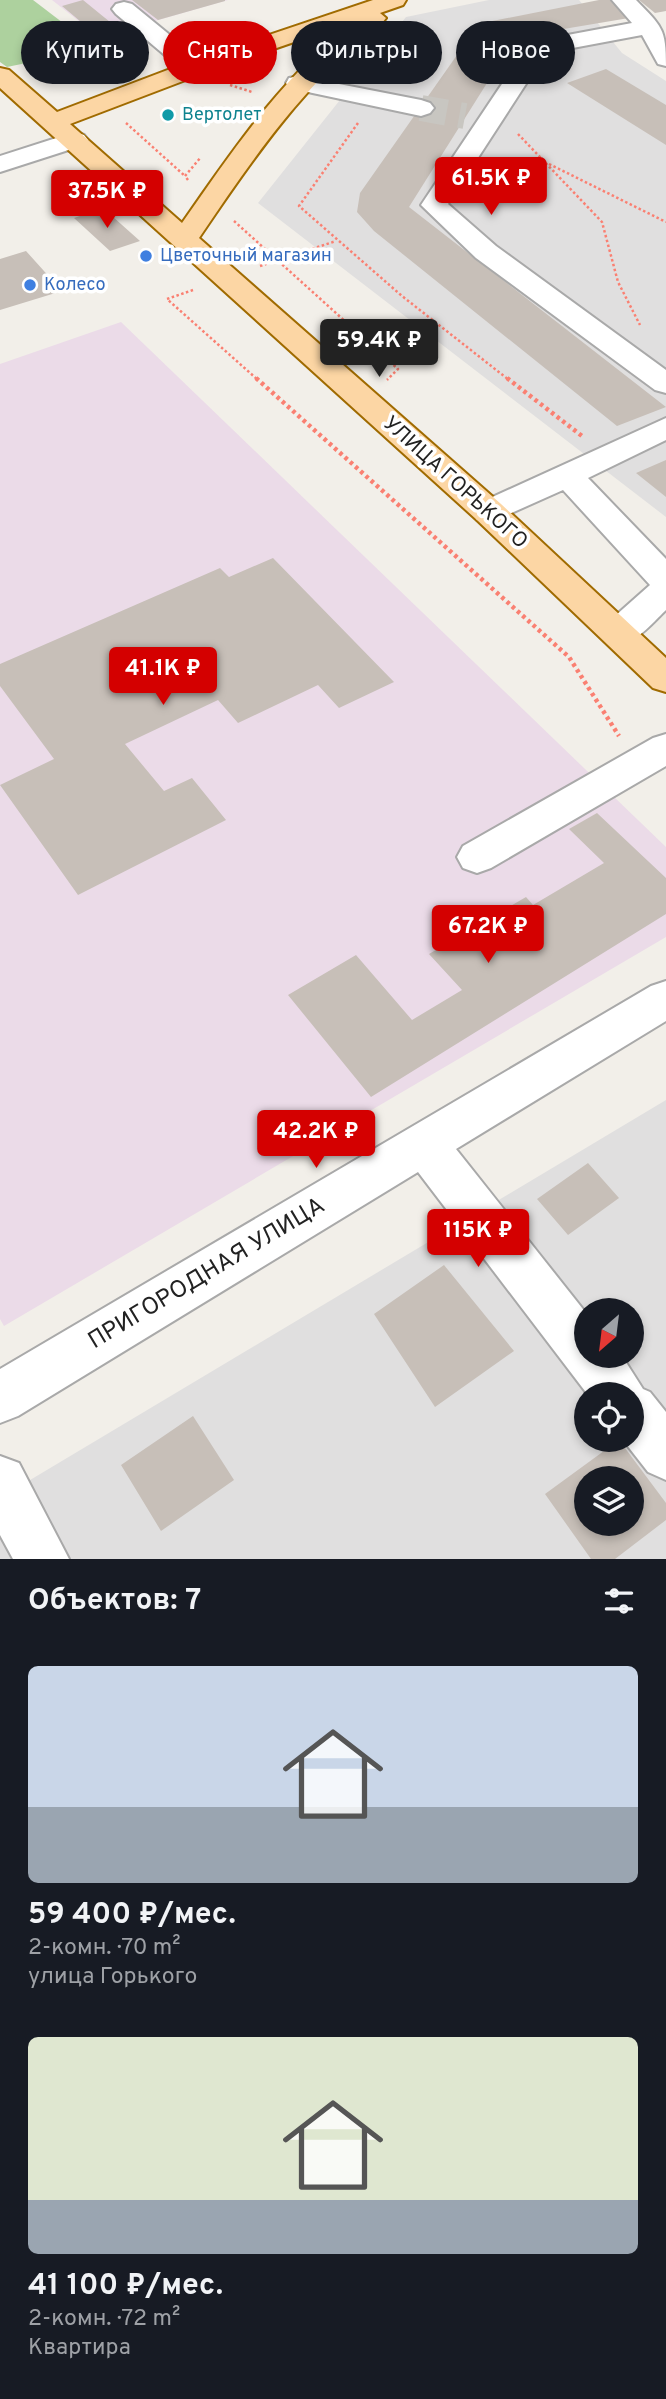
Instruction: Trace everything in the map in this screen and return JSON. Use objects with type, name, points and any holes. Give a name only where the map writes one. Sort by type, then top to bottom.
[{"type":"main road","points":[[277,40],[395,0]]},
{"type":"main road","points":[[369,21],[404,0]]},
{"type":"main road","name":"УЛИЦА ГОРЬКОГО","points":[[0,75],[489,512],[666,679]]},
{"type":"main road","points":[[64,131],[163,83]]},
{"type":"main road","points":[[185,238],[297,84]]},
{"type":"street","points":[[623,0],[649,27],[666,59]]},
{"type":"street","points":[[124,9],[163,41]]},
{"type":"street","points":[[649,27],[538,47],[477,118],[434,205],[486,252],[666,384]]},
{"type":"street","points":[[303,84],[421,108]]},
{"type":"street","points":[[0,164],[64,131]]},
{"type":"street","points":[[489,512],[666,428]]},
{"type":"street","points":[[567,475],[666,580]]},
{"type":"street","points":[[619,633],[666,590]]},
{"type":"street","points":[[477,857],[652,756]]},
{"type":"street","name":"ПРИГОРОДНАЯ УЛИЦА","points":[[0,1398],[666,999]]},
{"type":"street","points":[[425,1144],[574,1336]]},
{"type":"street","points":[[599,1368],[610,1382]]},
{"type":"street","points":[[644,1426],[666,1454]]},
{"type":"street","points":[[0,1482],[42,1559]]},
{"type":"path","points":[[244,103],[253,92],[254,84]]},
{"type":"path","points":[[375,99],[299,206],[336,241],[608,456]]},
{"type":"path","points":[[120,118],[190,182]]},
{"type":"path","points":[[477,118],[508,124],[602,222],[618,282],[642,329]]},
{"type":"path","points":[[185,176],[202,155]]},
{"type":"path","points":[[545,162],[666,222]]},
{"type":"path","points":[[231,218],[398,369],[366,402]]},
{"type":"path","points":[[253,268],[336,241]]},
{"type":"path","points":[[203,286],[167,299],[569,657],[652,756]]},
{"type":"shaded area","points":[[52,0],[228,0],[149,23],[79,21]]},
{"type":"shaded area","points":[[489,0],[579,0],[622,53],[666,81],[666,517],[258,203],[353,84],[442,84],[442,21],[403,21],[406,17]]},
{"type":"shaded area","points":[[121,322],[666,847],[666,937],[4,1326],[0,1319],[0,364]]},
{"type":"shaded area","points":[[666,1100],[666,1559],[0,1559],[0,1498]]},
{"type":"green space","points":[[0,0],[33,0],[60,21],[21,21],[21,64],[7,67],[0,62]]},
{"type":"building","points":[[83,0],[109,21],[80,21],[62,6]]},
{"type":"building","points":[[132,0],[225,0],[225,1],[158,20]]},
{"type":"building","points":[[599,0],[615,0],[635,17],[575,27],[575,21],[492,21]]},
{"type":"building","points":[[639,0],[666,0],[666,11],[655,13]]},
{"type":"building","points":[[456,56],[456,84],[486,84],[409,207],[666,407],[617,426],[374,231],[357,212],[360,193],[437,84],[442,84],[442,76]]},
{"type":"building","points":[[606,69],[666,105],[666,145],[569,84],[575,84],[575,80]]},
{"type":"building","points":[[103,208],[140,241],[110,251],[74,218]]},
{"type":"building","points":[[26,251],[62,291],[0,310],[0,259]]},
{"type":"building","points":[[666,460],[666,497],[636,473]]},
{"type":"building","points":[[273,558],[394,682],[339,708],[318,685],[238,723],[218,700],[125,744],[164,791],[192,778],[226,820],[78,895],[0,785],[54,759],[0,686],[0,664],[220,568],[229,577]]},
{"type":"building","points":[[597,813],[666,878],[666,914],[371,1097],[288,995],[356,955],[412,1020],[462,990],[429,954],[526,897],[533,905],[604,863],[569,829]]},
{"type":"building","points":[[588,1163],[619,1198],[568,1235],[537,1199]]},
{"type":"building","points":[[444,1265],[514,1351],[435,1407],[374,1314]]},
{"type":"building","points":[[193,1416],[234,1480],[161,1531],[121,1465]]},
{"type":"building","points":[[603,1452],[628,1452],[638,1466],[583,1466]]},
{"type":"building","points":[[574,1473],[574,1535],[545,1494]]},
{"type":"building","points":[[644,1474],[666,1503],[666,1520],[615,1559],[591,1559],[575,1536],[644,1536]]},
{"type":"tunnel","points":[[421,108],[465,116]]},
{"type":"place","name":"Вертолет","points":[[168,115]]},
{"type":"place","name":"Цветочный магазин","points":[[146,256]]},
{"type":"place","name":"Колесо","points":[[30,285]]}]
